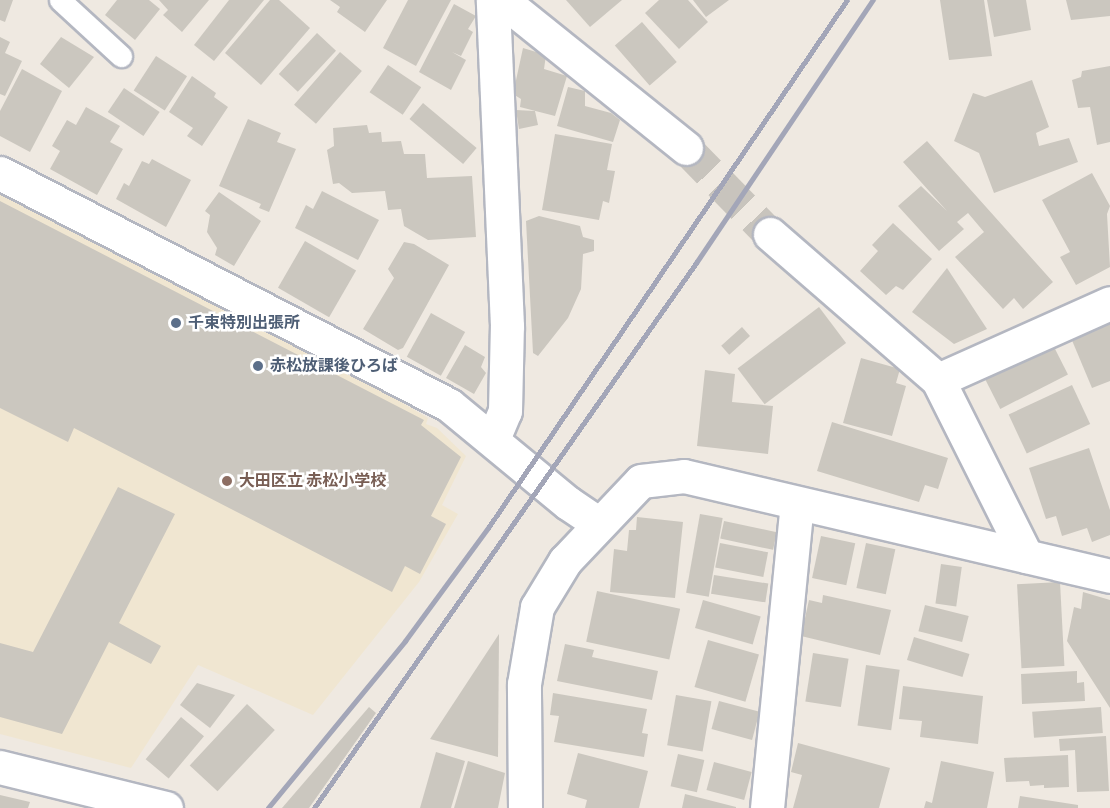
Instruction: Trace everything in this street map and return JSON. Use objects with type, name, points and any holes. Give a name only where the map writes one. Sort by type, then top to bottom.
[{"type":"street","points":[[493,0],[507,327],[505,411],[493,439]]},
{"type":"street","points":[[502,0],[686,148]]},
{"type":"street","points":[[0,173],[449,405],[568,502],[598,523]]},
{"type":"street","points":[[770,234],[938,380],[1026,556]]},
{"type":"street","points":[[938,380],[1110,303]]},
{"type":"street","points":[[525,808],[524,684],[537,607],[565,561],[598,523],[641,481],[684,476],[1110,576]]},
{"type":"street","points":[[767,808],[797,503]]},
{"type":"street","points":[[0,767],[166,808]]},
{"type":"lane","points":[[60,0],[121,56]]},
{"type":"shaded area","name":"大田区立 赤松小学校","points":[[0,192],[340,366],[428,418],[426,424],[437,428],[466,456],[442,505],[458,514],[419,582],[313,715],[198,665],[131,768],[0,734]]},
{"type":"building","points":[[0,0],[13,0],[5,22],[0,20]]},
{"type":"building","points":[[117,0],[149,0],[160,9],[135,40],[105,15]]},
{"type":"building","points":[[159,0],[209,0],[182,32],[163,15],[168,10]]},
{"type":"building","points":[[229,0],[264,0],[214,61],[194,45]]},
{"type":"building","points":[[270,0],[279,0],[310,28],[261,85],[225,53]]},
{"type":"building","points":[[330,0],[387,0],[365,32],[337,12],[340,7]]},
{"type":"building","points":[[408,0],[451,0],[416,66],[383,48]]},
{"type":"building","points":[[566,0],[622,0],[590,27]]},
{"type":"building","points":[[659,0],[688,0],[708,22],[679,49],[645,13]]},
{"type":"building","points":[[693,0],[729,0],[706,17]]},
{"type":"building","points":[[940,0],[984,0],[992,56],[949,60]]},
{"type":"building","points":[[987,0],[1026,0],[1031,30],[994,37]]},
{"type":"building","points":[[1066,0],[1110,0],[1110,16],[1071,20]]},
{"type":"building","points":[[454,4],[476,16],[468,29],[473,32],[461,56],[452,52],[466,60],[451,90],[419,72]]},
{"type":"building","points":[[642,22],[677,62],[650,86],[615,46]]},
{"type":"building","points":[[317,33],[336,51],[298,92],[279,74]]},
{"type":"building","points":[[0,37],[10,42],[5,53],[22,61],[5,96],[0,94]]},
{"type":"building","points":[[61,37],[94,57],[69,88],[40,64]]},
{"type":"building","points":[[523,48],[546,55],[544,69],[567,76],[555,116],[520,107],[521,99],[513,94]]},
{"type":"building","points":[[340,52],[362,71],[316,124],[294,105]]},
{"type":"building","points":[[156,56],[187,76],[165,111],[134,90]]},
{"type":"building","points":[[388,65],[421,87],[403,115],[370,92]]},
{"type":"building","points":[[1110,66],[1110,142],[1097,145],[1090,107],[1078,108],[1072,80],[1081,77],[1082,71]]},
{"type":"building","points":[[22,69],[62,91],[30,152],[0,136],[0,111]]},
{"type":"building","points":[[192,76],[216,93],[214,97],[228,107],[202,146],[187,136],[193,128],[169,112]]},
{"type":"building","points":[[1032,80],[1049,127],[1036,133],[1039,146],[1069,138],[1078,162],[994,193],[979,153],[954,141],[973,93],[985,97]]},
{"type":"building","points":[[568,87],[585,91],[585,106],[611,113],[620,120],[613,142],[557,126]]},
{"type":"building","points":[[124,88],[160,112],[143,136],[108,112]]},
{"type":"building","points":[[423,103],[477,148],[463,164],[410,119]]},
{"type":"building","points":[[86,107],[120,126],[110,142],[123,149],[97,195],[50,169],[60,151],[52,146],[67,120],[76,125]]},
{"type":"building","points":[[516,110],[535,111],[538,125],[519,129]]},
{"type":"building","points":[[248,119],[281,133],[277,142],[296,149],[269,212],[259,208],[261,204],[219,186]]},
{"type":"building","points":[[367,125],[369,133],[381,132],[382,142],[401,141],[404,154],[425,154],[427,178],[472,176],[476,237],[428,240],[404,226],[401,209],[388,210],[385,191],[352,193],[339,183],[333,184],[327,150],[334,146],[333,128]]},
{"type":"building","points":[[555,134],[612,144],[607,170],[615,171],[609,203],[603,201],[599,220],[542,210]]},
{"type":"building","points":[[927,141],[1053,282],[1023,309],[1014,298],[1003,309],[955,257],[984,232],[968,213],[957,222],[964,229],[939,251],[898,206],[921,186],[947,211],[903,162]]},
{"type":"building","points":[[152,159],[191,180],[166,227],[116,199],[124,183],[129,186],[142,161],[149,164]]},
{"type":"building","points":[[1092,173],[1110,206],[1107,214],[1110,267],[1076,285],[1060,257],[1070,252],[1042,200]]},
{"type":"building","points":[[322,191],[379,220],[358,260],[295,228],[306,205],[313,209]]},
{"type":"building","points":[[219,192],[261,221],[234,266],[215,255],[217,248],[207,232],[210,215],[205,211]]},
{"type":"building","points":[[0,201],[424,420],[421,425],[461,457],[431,516],[446,524],[420,574],[405,566],[392,592],[74,428],[68,442],[0,408]]},
{"type":"building","points":[[539,216],[580,226],[583,237],[594,240],[594,251],[583,254],[581,289],[568,318],[538,356],[533,353],[526,221]]},
{"type":"building","points":[[893,223],[932,259],[903,290],[896,286],[886,295],[860,271],[878,251],[872,245]]},
{"type":"building","points":[[305,241],[356,270],[329,317],[278,288]]},
{"type":"building","points":[[404,242],[414,244],[449,265],[403,348],[398,350],[363,329],[394,278],[388,269]]},
{"type":"building","points":[[947,268],[987,329],[954,344],[912,312]]},
{"type":"building","points":[[819,307],[846,343],[765,404],[738,368]]},
{"type":"building","points":[[431,313],[465,332],[441,376],[407,357]]},
{"type":"building","points":[[1110,322],[1110,381],[1092,388],[1071,338]]},
{"type":"building","points":[[742,327],[750,336],[729,355],[721,346]]},
{"type":"building","points":[[465,345],[485,357],[481,367],[486,373],[474,394],[446,378]]},
{"type":"building","points":[[1053,345],[1068,374],[1000,409],[985,380]]},
{"type":"building","points":[[861,358],[900,369],[896,383],[906,386],[892,436],[843,423]]},
{"type":"building","points":[[705,370],[735,374],[732,402],[773,406],[768,454],[697,446]]},
{"type":"building","points":[[1072,385],[1090,424],[1027,454],[1009,415]]},
{"type":"building","points":[[832,422],[948,458],[938,489],[925,485],[919,502],[817,471]]},
{"type":"building","points":[[1089,448],[1110,510],[1110,535],[1092,542],[1087,528],[1062,536],[1056,516],[1046,519],[1029,468]]},
{"type":"building","points":[[118,487],[175,514],[119,623],[161,646],[151,664],[109,642],[62,734],[0,717],[0,643],[33,652]]},
{"type":"building","points":[[700,514],[723,518],[709,597],[686,593]]},
{"type":"building","points":[[637,517],[683,522],[675,598],[610,592],[614,549],[627,551],[629,530],[636,530]]},
{"type":"building","points":[[724,521],[777,532],[773,550],[720,539]]},
{"type":"building","points":[[821,536],[855,543],[846,585],[812,578]]},
{"type":"building","points":[[720,543],[768,552],[763,577],[715,568]]},
{"type":"building","points":[[866,543],[895,549],[886,594],[856,588]]},
{"type":"building","points":[[941,564],[962,567],[956,607],[935,604]]},
{"type":"building","points":[[714,575],[768,584],[765,602],[711,594]]},
{"type":"building","points":[[1060,582],[1064,666],[1021,668],[1017,584]]},
{"type":"building","points":[[597,591],[680,609],[669,660],[586,642]]},
{"type":"building","points":[[1083,592],[1110,600],[1110,708],[1067,641],[1074,607],[1081,609]]},
{"type":"building","points":[[823,595],[891,610],[880,655],[801,636],[809,600],[822,603]]},
{"type":"building","points":[[703,600],[761,617],[753,644],[695,628]]},
{"type":"building","points":[[925,605],[969,616],[962,642],[918,631]]},
{"type":"building","points":[[499,634],[498,757],[430,739]]},
{"type":"building","points":[[914,637],[969,654],[962,677],[907,660]]},
{"type":"building","points":[[708,640],[759,655],[745,702],[694,687]]},
{"type":"building","points":[[565,644],[594,650],[592,657],[658,671],[652,700],[557,681]]},
{"type":"building","points":[[813,653],[849,659],[841,707],[805,701]]},
{"type":"building","points":[[866,665],[900,670],[891,730],[858,725]]},
{"type":"building","points":[[1077,671],[1077,683],[1084,682],[1085,701],[1022,704],[1021,674]]},
{"type":"building","points":[[197,683],[235,695],[210,728],[180,705]]},
{"type":"building","points":[[903,686],[983,696],[978,744],[920,737],[922,721],[899,719]]},
{"type":"building","points":[[553,693],[647,709],[642,733],[648,734],[644,757],[554,742],[559,716],[550,715]]},
{"type":"building","points":[[676,695],[711,701],[703,751],[667,745]]},
{"type":"building","points":[[719,701],[760,712],[752,740],[711,729]]},
{"type":"building","points":[[247,704],[275,730],[218,791],[190,765]]},
{"type":"building","points":[[369,707],[376,713],[309,808],[282,808]]},
{"type":"building","points":[[1101,707],[1103,733],[1034,738],[1032,712]]},
{"type":"building","points":[[181,717],[204,736],[169,778],[146,759]]},
{"type":"building","points":[[1106,736],[1109,791],[1077,792],[1075,750],[1060,751],[1059,739]]},
{"type":"building","points":[[798,743],[890,768],[879,808],[793,808],[802,775],[791,772]]},
{"type":"building","points":[[436,752],[465,761],[451,808],[420,808]]},
{"type":"building","points":[[578,753],[648,771],[639,808],[585,808],[587,800],[567,794]]},
{"type":"building","points":[[678,754],[704,760],[697,792],[671,786]]},
{"type":"building","points":[[1068,755],[1069,787],[1044,788],[1044,785],[1030,786],[1029,781],[1006,782],[1004,758]]},
{"type":"building","points":[[468,761],[505,773],[498,808],[454,808]]},
{"type":"building","points":[[941,761],[994,772],[987,808],[924,808],[926,801],[932,803]]},
{"type":"building","points":[[714,762],[752,772],[744,800],[706,790]]},
{"type":"building","points":[[685,794],[736,807],[736,808],[682,808]]},
{"type":"building","points":[[0,795],[30,802],[28,808],[0,808]]},
{"type":"building","points":[[1020,796],[1078,805],[1078,808],[1018,808]]},
{"type":"tunnel","points":[[686,148],[770,234]]},
{"type":"railway","points":[[268,808],[405,641],[488,528],[847,0]]},
{"type":"railway","points":[[314,808],[696,263],[873,0]]},
{"type":"place","name":"千束特別出張所","points":[[176,323]]},
{"type":"place","name":"赤松放課後ひろば","points":[[258,366]]},
{"type":"place","name":"大田区立 赤松小学校","points":[[227,481]]}]
